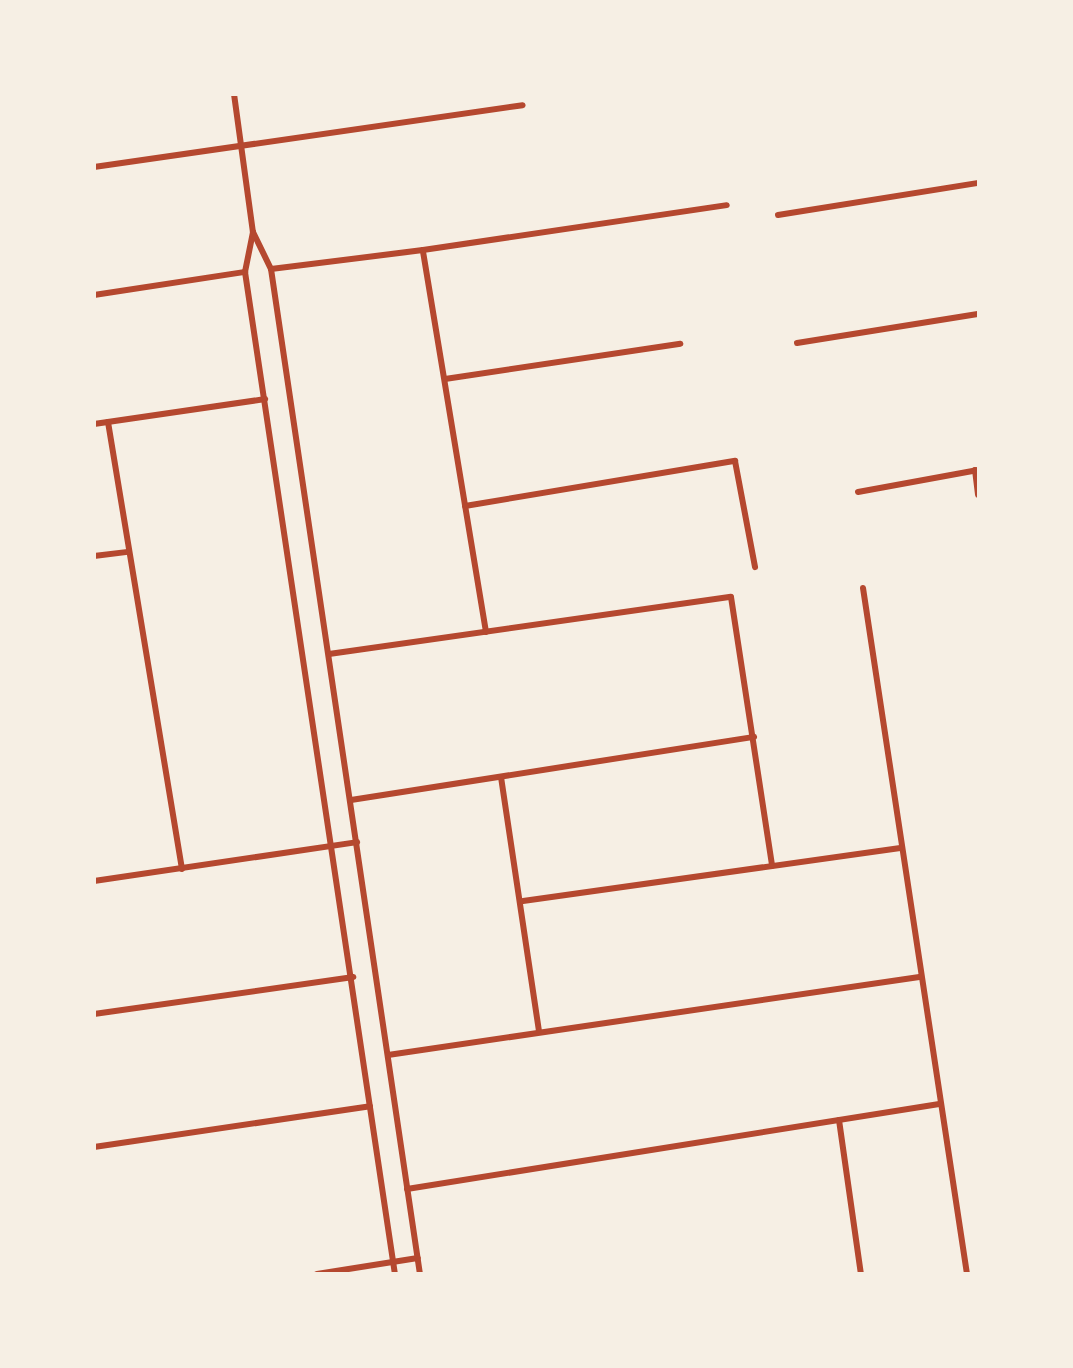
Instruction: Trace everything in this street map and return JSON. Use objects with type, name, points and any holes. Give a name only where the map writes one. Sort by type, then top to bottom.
[{"type":"street","points":[[234,94],[253,231],[271,269],[420,1274]]},
{"type":"street","points":[[94,167],[523,105]]},
{"type":"street","points":[[778,215],[978,183]]},
{"type":"street","points":[[271,269],[423,250],[727,205]]},
{"type":"street","points":[[253,231],[245,272],[353,977],[395,1274]]},
{"type":"street","points":[[423,250],[486,632]]},
{"type":"street","points":[[94,295],[245,272]]},
{"type":"street","points":[[797,343],[978,314]]},
{"type":"street","points":[[444,380],[680,344]]},
{"type":"street","points":[[94,424],[265,399]]},
{"type":"street","points":[[108,422],[182,869]]},
{"type":"street","points":[[465,506],[735,461],[755,567]]},
{"type":"street","points":[[858,492],[977,470],[978,495]]},
{"type":"street","points":[[94,556],[128,552]]},
{"type":"street","points":[[863,588],[918,977],[967,1274]]},
{"type":"street","points":[[329,654],[731,597],[772,866]]},
{"type":"street","points":[[351,800],[754,737]]},
{"type":"street","points":[[501,777],[523,901],[539,1031]]},
{"type":"street","points":[[94,881],[357,842]]},
{"type":"street","points":[[523,901],[900,848]]},
{"type":"street","points":[[94,1014],[353,977]]},
{"type":"street","points":[[388,1055],[918,977]]},
{"type":"street","points":[[407,1189],[939,1104]]},
{"type":"street","points":[[94,1147],[370,1106]]},
{"type":"street","points":[[839,1120],[861,1274]]},
{"type":"street","points":[[317,1274],[418,1258]]}]
